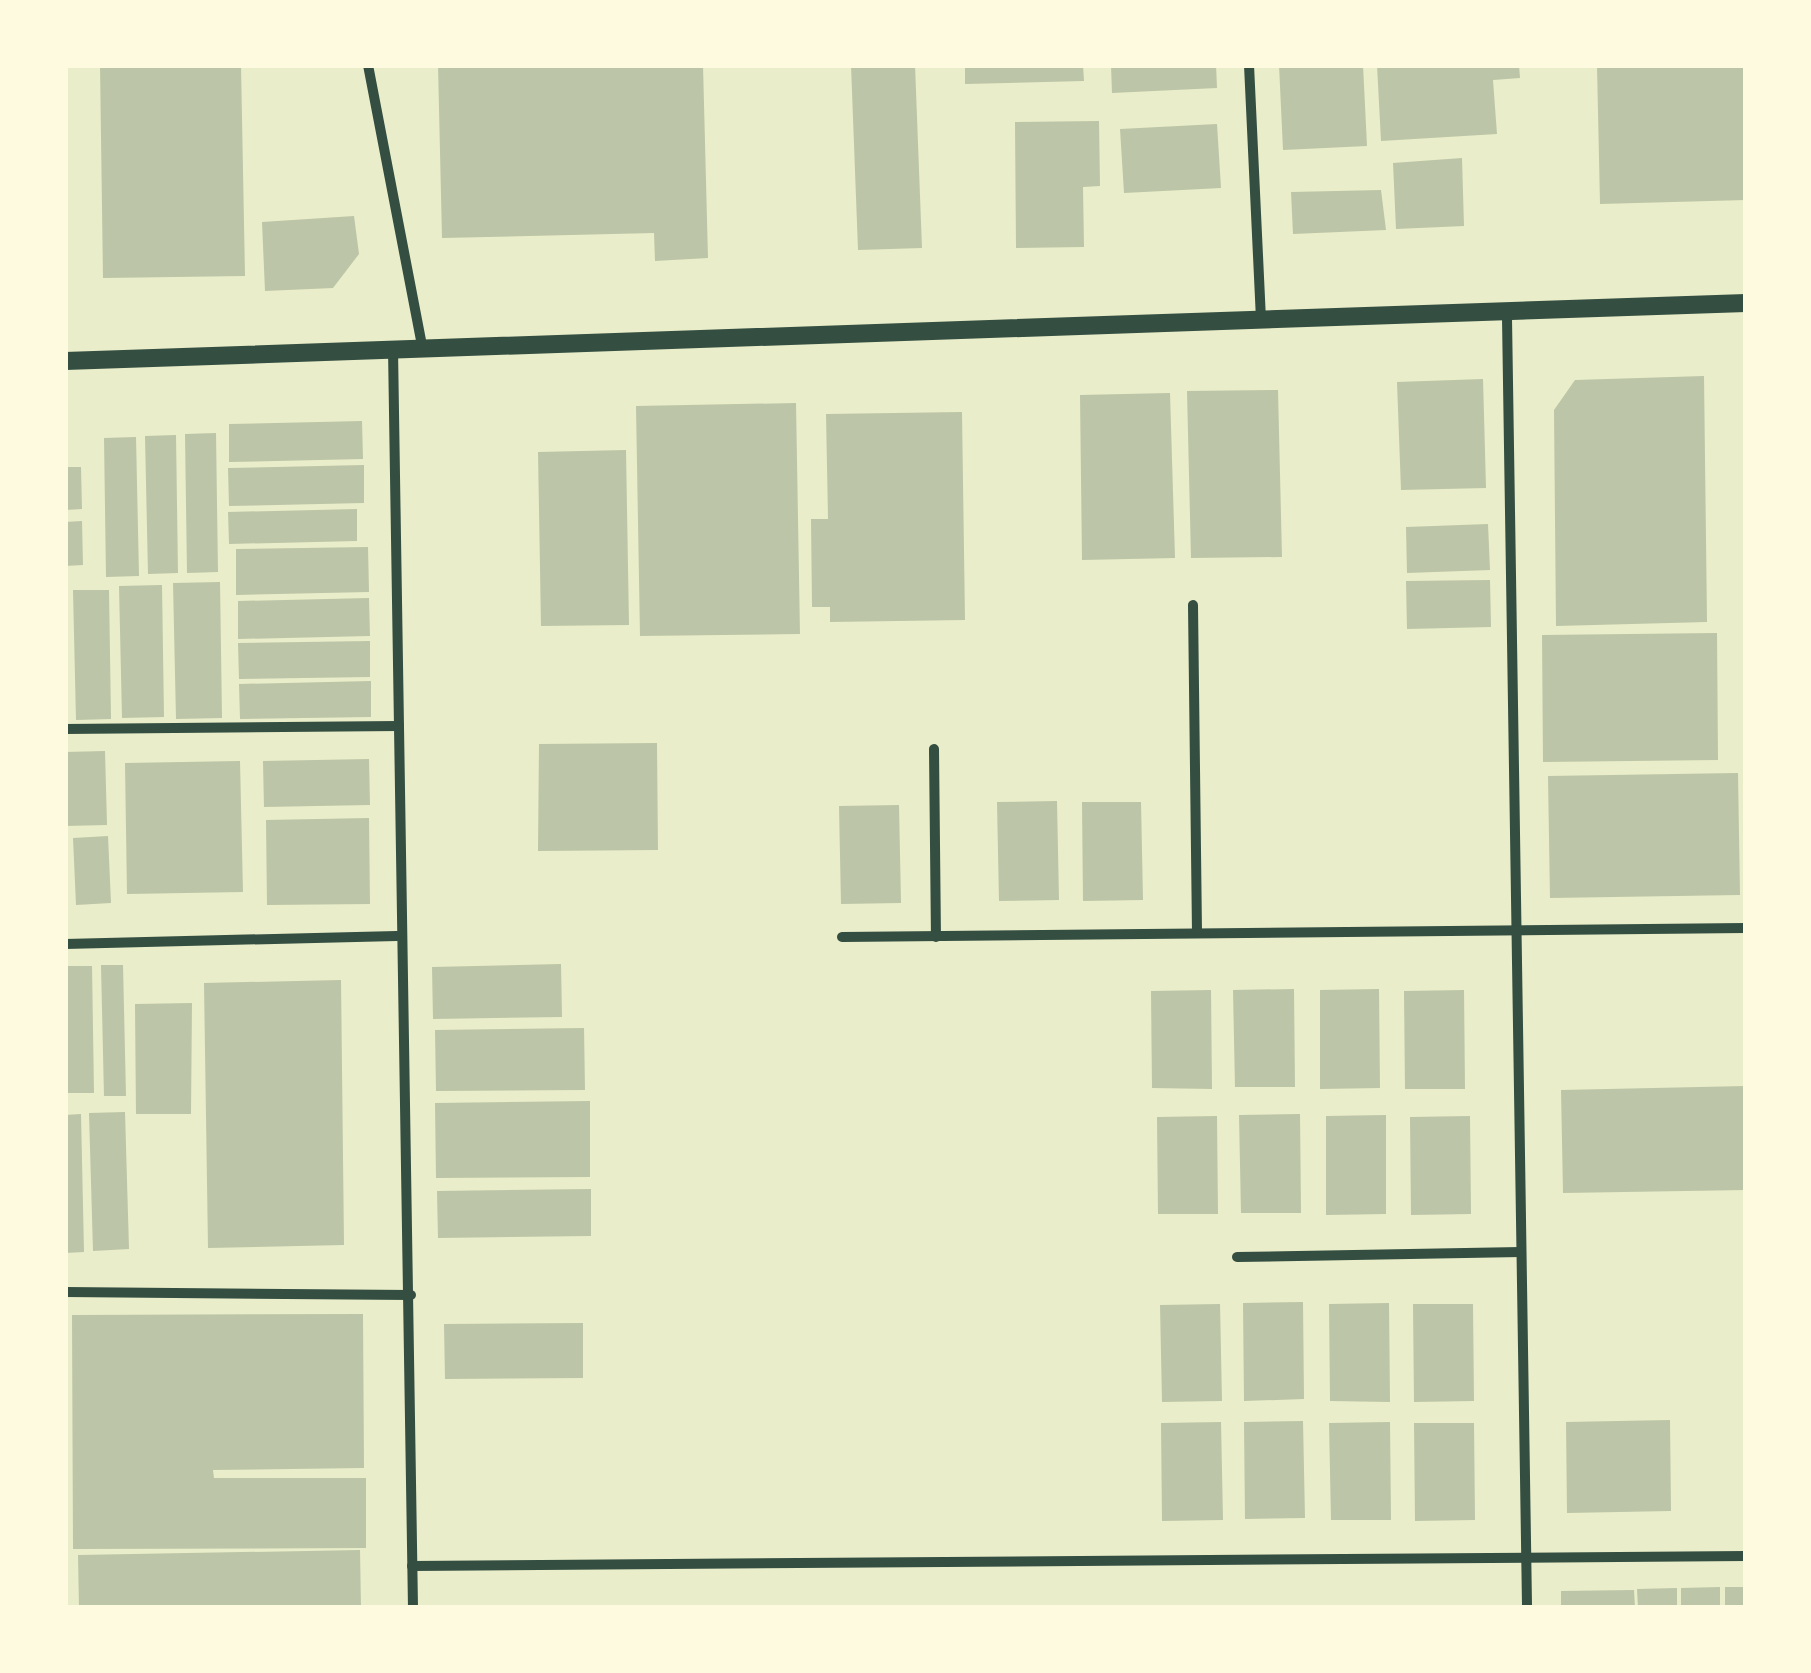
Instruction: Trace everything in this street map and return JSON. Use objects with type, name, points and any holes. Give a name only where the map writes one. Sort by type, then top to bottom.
[{"type":"street","points":[[368,65],[422,346]]},
{"type":"street","points":[[1249,65],[1261,324]]},
{"type":"street","points":[[65,362],[422,346],[1507,318],[1746,304]]},
{"type":"street","points":[[1507,318],[1528,1608]]},
{"type":"street","points":[[393,348],[399,726],[396,936],[411,1295],[413,1608]]},
{"type":"street","points":[[1193,605],[1197,933]]},
{"type":"street","points":[[65,729],[399,726]]},
{"type":"street","points":[[934,749],[936,936]]},
{"type":"street","points":[[842,937],[1746,928]]},
{"type":"street","points":[[65,944],[396,936]]},
{"type":"street","points":[[1237,1257],[1522,1252]]},
{"type":"street","points":[[65,1292],[411,1295]]},
{"type":"street","points":[[412,1566],[1746,1556]]},
{"type":"building","points":[[100,65],[241,65],[245,276],[103,278]]},
{"type":"building","points":[[438,65],[703,65],[708,258],[655,261],[654,233],[442,238]]},
{"type":"building","points":[[851,65],[915,65],[922,248],[858,250]]},
{"type":"building","points":[[965,65],[1083,65],[1084,81],[965,84]]},
{"type":"building","points":[[1111,65],[1216,65],[1217,88],[1112,93]]},
{"type":"building","points":[[1279,65],[1363,65],[1367,146],[1283,150]]},
{"type":"building","points":[[1377,65],[1519,65],[1520,78],[1493,80],[1497,134],[1381,141]]},
{"type":"building","points":[[1597,65],[1746,65],[1746,200],[1600,204]]},
{"type":"building","points":[[1099,121],[1100,186],[1083,187],[1084,247],[1016,248],[1015,122]]},
{"type":"building","points":[[1217,124],[1221,188],[1124,193],[1120,129]]},
{"type":"building","points":[[1462,158],[1464,226],[1396,229],[1393,163]]},
{"type":"building","points":[[1381,190],[1386,230],[1293,234],[1291,192]]},
{"type":"building","points":[[354,216],[359,254],[333,288],[265,291],[262,222]]},
{"type":"building","points":[[1704,376],[1707,622],[1556,626],[1554,410],[1575,380]]},
{"type":"building","points":[[1483,379],[1486,488],[1401,490],[1397,382]]},
{"type":"building","points":[[1278,390],[1282,557],[1191,558],[1187,391]]},
{"type":"building","points":[[1170,393],[1175,558],[1082,560],[1080,395]]},
{"type":"building","points":[[796,403],[800,634],[640,636],[636,406]]},
{"type":"building","points":[[962,412],[965,620],[830,622],[830,607],[812,607],[811,519],[828,519],[826,414]]},
{"type":"building","points":[[362,421],[363,459],[229,462],[229,424]]},
{"type":"building","points":[[216,433],[218,572],[187,573],[185,434]]},
{"type":"building","points":[[176,435],[178,573],[148,574],[145,436]]},
{"type":"building","points":[[136,437],[139,576],[106,577],[104,438]]},
{"type":"building","points":[[626,450],[629,625],[541,626],[538,452]]},
{"type":"building","points":[[364,465],[364,503],[229,506],[228,468]]},
{"type":"building","points":[[65,467],[81,467],[82,509],[65,510]]},
{"type":"building","points":[[357,509],[357,541],[229,544],[228,512]]},
{"type":"building","points":[[82,521],[83,565],[65,566],[65,522]]},
{"type":"building","points":[[1488,524],[1490,570],[1407,573],[1406,527]]},
{"type":"building","points":[[368,547],[369,592],[236,595],[236,549]]},
{"type":"building","points":[[1490,580],[1491,627],[1407,629],[1406,581]]},
{"type":"building","points":[[220,582],[222,718],[176,719],[173,583]]},
{"type":"building","points":[[162,585],[164,717],[122,718],[119,586]]},
{"type":"building","points":[[73,590],[109,590],[111,719],[76,720]]},
{"type":"building","points":[[369,598],[370,636],[238,639],[238,601]]},
{"type":"building","points":[[1717,633],[1718,760],[1543,762],[1542,635]]},
{"type":"building","points":[[370,641],[370,677],[239,679],[238,643]]},
{"type":"building","points":[[371,681],[371,717],[240,719],[239,684]]},
{"type":"building","points":[[657,743],[658,850],[538,851],[539,744]]},
{"type":"building","points":[[105,751],[107,825],[65,826],[65,752]]},
{"type":"building","points":[[369,759],[370,805],[264,807],[263,761]]},
{"type":"building","points":[[240,761],[243,892],[127,894],[125,763]]},
{"type":"building","points":[[1738,773],[1740,895],[1550,898],[1548,776]]},
{"type":"building","points":[[1057,801],[1059,900],[999,901],[997,802]]},
{"type":"building","points":[[1082,802],[1141,802],[1143,900],[1083,901]]},
{"type":"building","points":[[899,805],[901,903],[841,904],[839,806]]},
{"type":"building","points":[[369,818],[370,904],[267,905],[266,820]]},
{"type":"building","points":[[108,836],[111,903],[76,905],[73,838]]},
{"type":"building","points":[[561,964],[562,1017],[433,1019],[432,967]]},
{"type":"building","points":[[101,965],[123,965],[126,1096],[104,1096]]},
{"type":"building","points":[[65,966],[92,966],[94,1093],[65,1093]]},
{"type":"building","points":[[341,980],[344,1245],[208,1248],[204,983]]},
{"type":"building","points":[[1294,989],[1295,1087],[1235,1087],[1233,990]]},
{"type":"building","points":[[1379,989],[1380,1088],[1320,1089],[1320,990]]},
{"type":"building","points":[[1211,990],[1212,1089],[1152,1088],[1151,991]]},
{"type":"building","points":[[1464,990],[1465,1089],[1405,1089],[1404,991]]},
{"type":"building","points":[[192,1003],[191,1114],[136,1114],[135,1004]]},
{"type":"building","points":[[584,1028],[585,1090],[436,1091],[435,1030]]},
{"type":"building","points":[[1746,1086],[1746,1190],[1563,1193],[1561,1090]]},
{"type":"building","points":[[590,1101],[590,1177],[436,1178],[435,1103]]},
{"type":"building","points":[[125,1112],[129,1249],[93,1251],[89,1113]]},
{"type":"building","points":[[81,1114],[84,1252],[65,1253],[65,1115]]},
{"type":"building","points":[[1300,1114],[1301,1213],[1241,1213],[1239,1115]]},
{"type":"building","points":[[1386,1115],[1386,1214],[1326,1215],[1326,1116]]},
{"type":"building","points":[[1217,1116],[1218,1214],[1158,1214],[1157,1117]]},
{"type":"building","points":[[1470,1116],[1471,1214],[1411,1215],[1410,1117]]},
{"type":"building","points":[[591,1189],[591,1236],[438,1238],[437,1191]]},
{"type":"building","points":[[1303,1302],[1304,1399],[1244,1401],[1243,1303]]},
{"type":"building","points":[[1389,1303],[1390,1402],[1330,1401],[1329,1304]]},
{"type":"building","points":[[1220,1304],[1222,1401],[1162,1402],[1160,1305]]},
{"type":"building","points":[[1413,1304],[1473,1304],[1474,1401],[1414,1402]]},
{"type":"building","points":[[363,1314],[364,1468],[213,1470],[214,1478],[366,1478],[366,1548],[73,1549],[72,1315]]},
{"type":"building","points":[[583,1323],[583,1378],[445,1379],[444,1324]]},
{"type":"building","points":[[1670,1420],[1671,1511],[1567,1513],[1566,1422]]},
{"type":"building","points":[[1303,1421],[1305,1518],[1245,1519],[1244,1422]]},
{"type":"building","points":[[1221,1422],[1223,1520],[1162,1521],[1161,1423]]},
{"type":"building","points":[[1390,1422],[1391,1520],[1331,1520],[1329,1423]]},
{"type":"building","points":[[1414,1423],[1474,1423],[1475,1520],[1415,1521]]},
{"type":"building","points":[[360,1550],[361,1608],[79,1608],[78,1555]]},
{"type":"building","points":[[1720,1587],[1720,1608],[1681,1608],[1681,1588]]},
{"type":"building","points":[[1725,1587],[1746,1587],[1746,1608],[1725,1608]]},
{"type":"building","points":[[1677,1588],[1677,1608],[1638,1608],[1637,1589]]},
{"type":"building","points":[[1634,1590],[1635,1608],[1561,1608],[1561,1591]]}]
